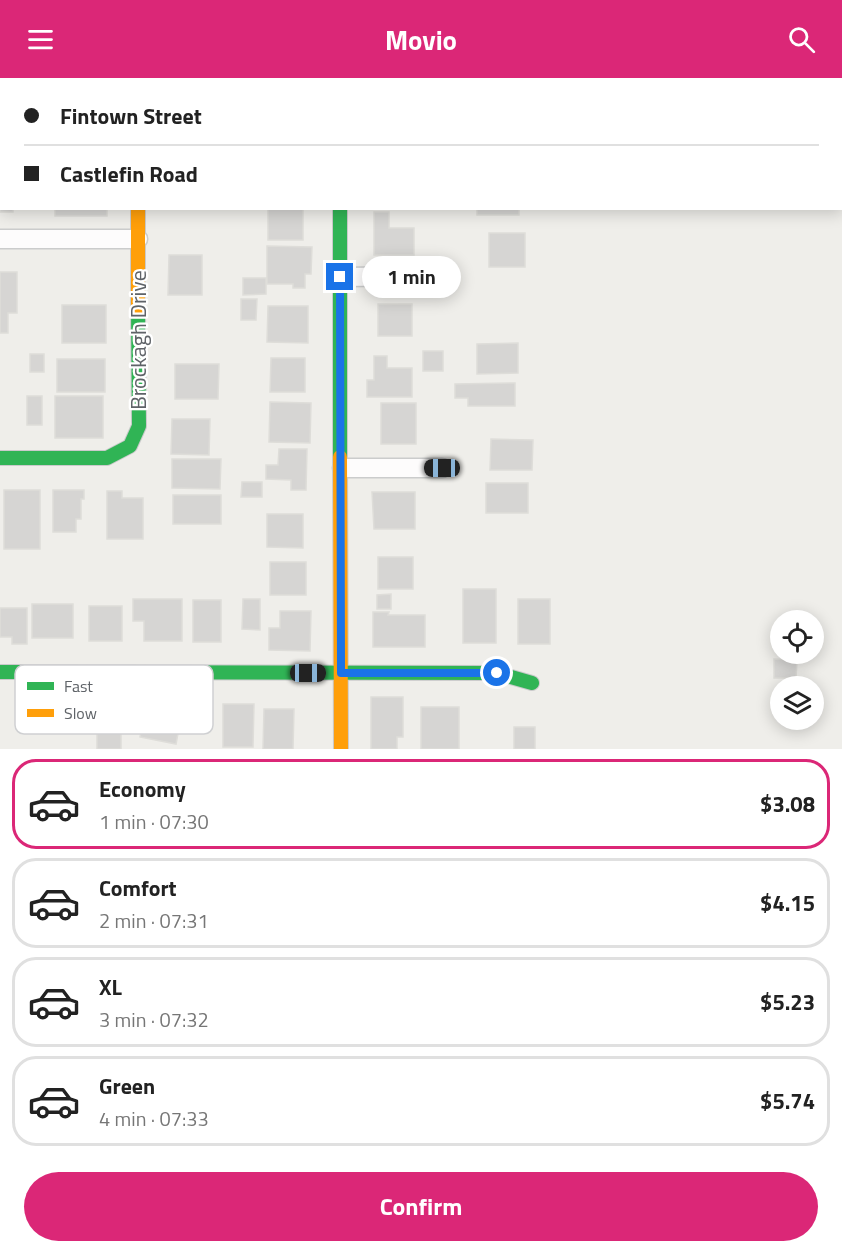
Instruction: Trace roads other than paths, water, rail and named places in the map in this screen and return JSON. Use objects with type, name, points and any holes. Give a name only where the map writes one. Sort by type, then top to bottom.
[{"type":"street","name":"Brockagh Drive","points":[[0,458],[107,458],[130,446],[138,426],[138,210]]},
{"type":"street","points":[[340,210],[341,749]]},
{"type":"street","points":[[0,239],[138,239]]},
{"type":"street","points":[[340,277],[444,276]]},
{"type":"street","points":[[342,468],[442,468]]},
{"type":"street","points":[[0,672],[15,672]]},
{"type":"street","points":[[213,673],[497,673],[532,683]]}]
